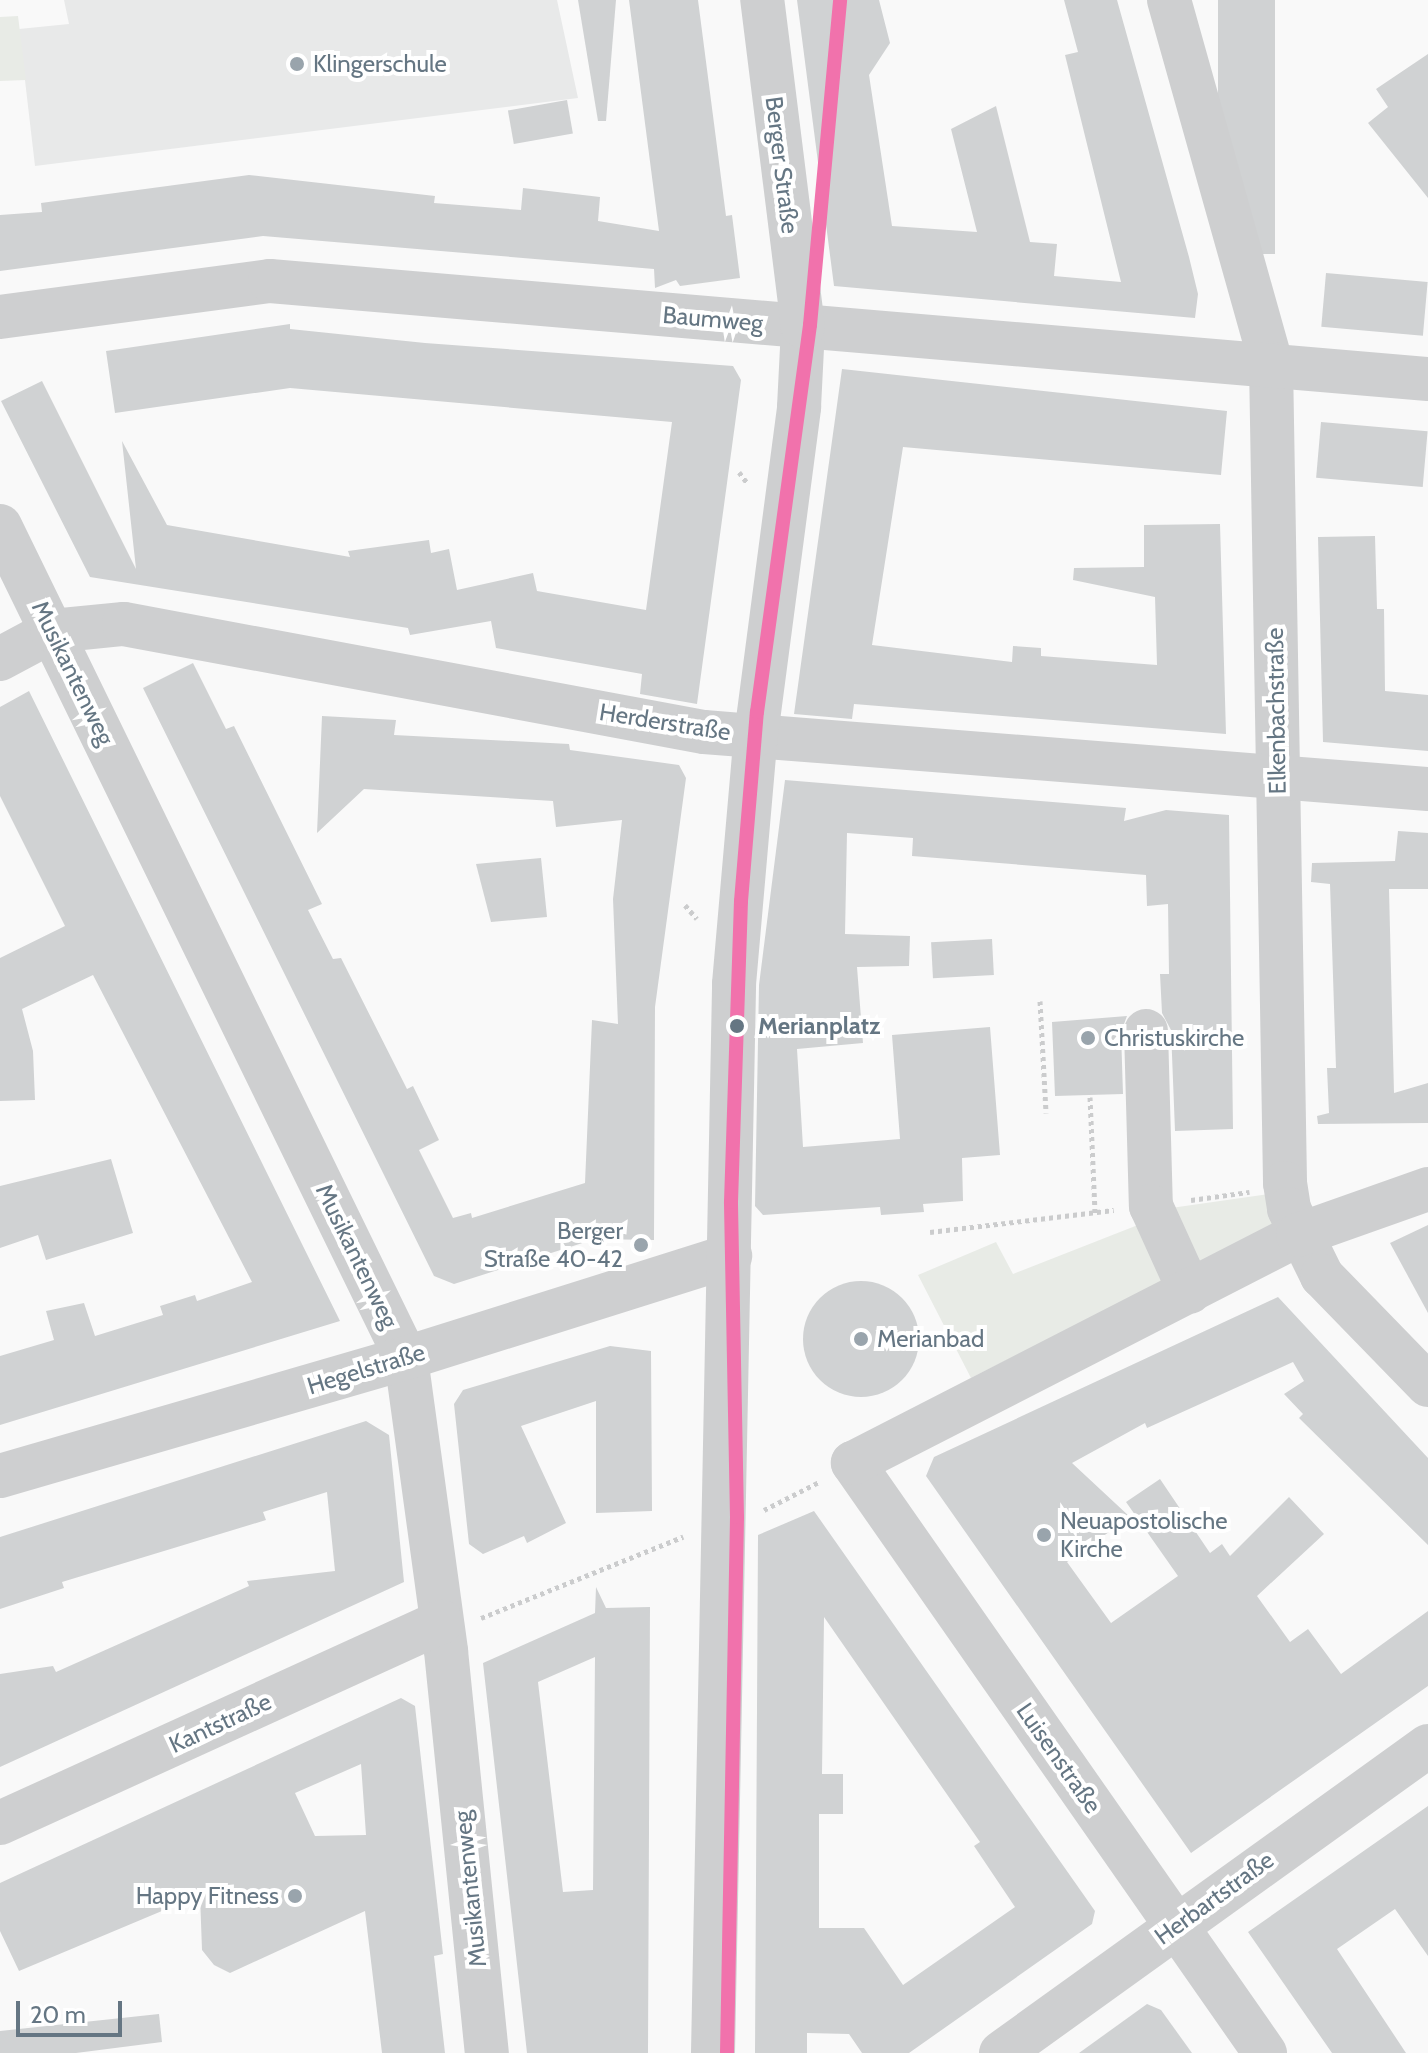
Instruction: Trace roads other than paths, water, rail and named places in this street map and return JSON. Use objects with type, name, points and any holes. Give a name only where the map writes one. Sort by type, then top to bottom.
[{"type":"street","name":"Berger Straße","points":[[713,2053],[734,984],[756,735],[784,541],[803,327],[762,0]]},
{"type":"street","name":"Elkenbachstraße","points":[[1169,0],[1271,363],[1276,774],[1286,1187],[1298,1235],[1322,1276],[1428,1385]]},
{"type":"street","name":"Baumweg","points":[[0,317],[270,281],[1271,363],[1428,379]]},
{"type":"street","name":"Musikantenweg","points":[[0,526],[406,1358],[441,1622],[487,2053]]},
{"type":"street","name":"Herderstraße","points":[[52,631],[124,624],[704,732],[1276,774],[1428,789]]},
{"type":"street","points":[[0,659],[52,631]]},
{"type":"street","points":[[1146,1031],[1151,1206],[1190,1292],[1298,1235],[1428,1189]]},
{"type":"street","name":"Hegelstraße","points":[[0,1476],[406,1358],[730,1256]]},
{"type":"street","name":"Luisenstraße","points":[[1190,1292],[853,1463],[1265,2053]]},
{"type":"street","name":"Kantstraße","points":[[0,1823],[441,1622]]},
{"type":"street","name":"Herbartstraße","points":[[1001,2053],[1176,1924],[1428,1746]]},
{"type":"place","name":"Klingerschule","points":[[297,64]]},
{"type":"place","name":"Merianplatz","points":[[737,1026]]},
{"type":"place","name":"Christuskirche","points":[[1088,1038]]},
{"type":"place","name":"Berger Straße 40-42","points":[[641,1245]]},
{"type":"place","name":"Merianbad","points":[[861,1339]]},
{"type":"place","name":"Neuapostolische Kirche","points":[[1044,1535]]},
{"type":"place","name":"Happy Fitness","points":[[295,1896]]}]
